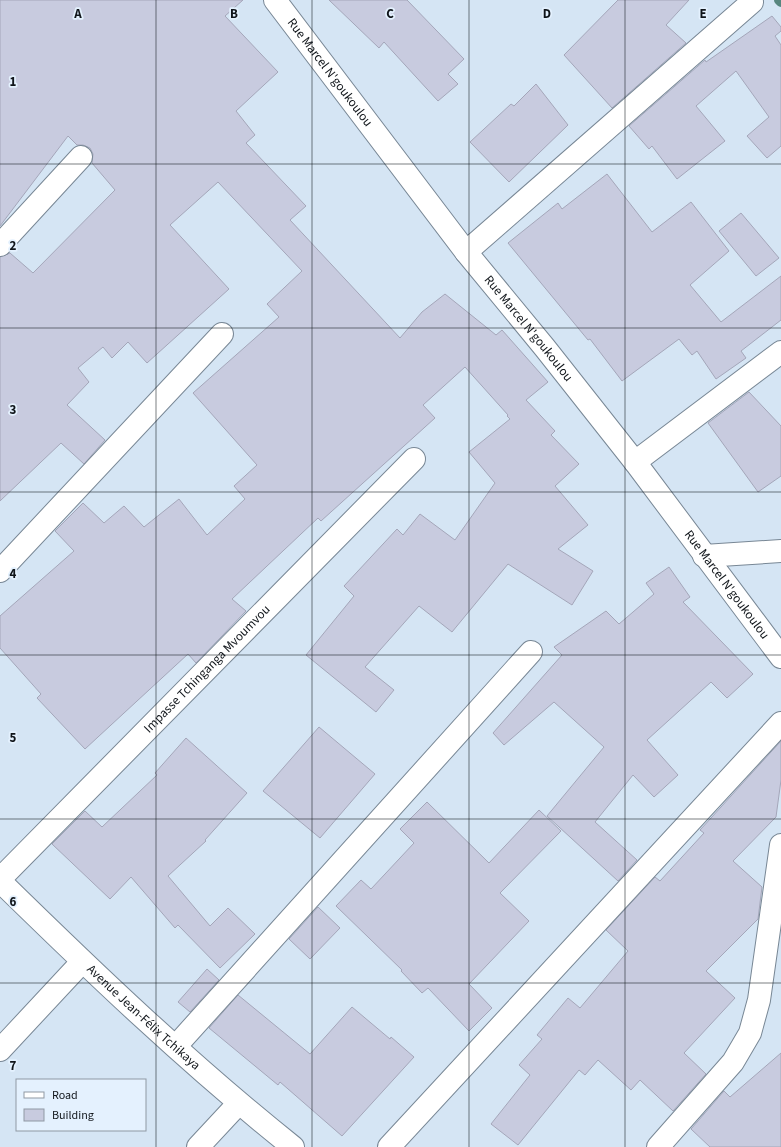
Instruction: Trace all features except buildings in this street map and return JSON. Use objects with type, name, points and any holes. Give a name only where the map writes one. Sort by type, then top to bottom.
[{"type":"street","name":"Rue Marcel N'goukoulou","points":[[275,0],[466,252],[545,348],[634,462],[781,657]]},
{"type":"street","points":[[466,252],[752,2]]},
{"type":"street","points":[[0,245],[81,157]]},
{"type":"street","points":[[0,570],[222,334]]},
{"type":"street","points":[[634,462],[781,352]]},
{"type":"street","name":"Impasse Tchinganga Mvoumvou","points":[[0,880],[414,459]]},
{"type":"street","points":[[704,556],[781,551]]},
{"type":"street","points":[[176,1046],[531,652]]},
{"type":"street","points":[[389,1147],[781,723]]},
{"type":"street","points":[[658,1147],[733,1062],[750,1033],[759,1000],[781,845]]},
{"type":"street","name":"Avenue Jean-Félix Tchikaya","points":[[0,880],[82,962],[238,1104],[293,1147]]},
{"type":"street","points":[[0,1050],[82,962]]},
{"type":"street","points":[[198,1147],[238,1104]]}]
